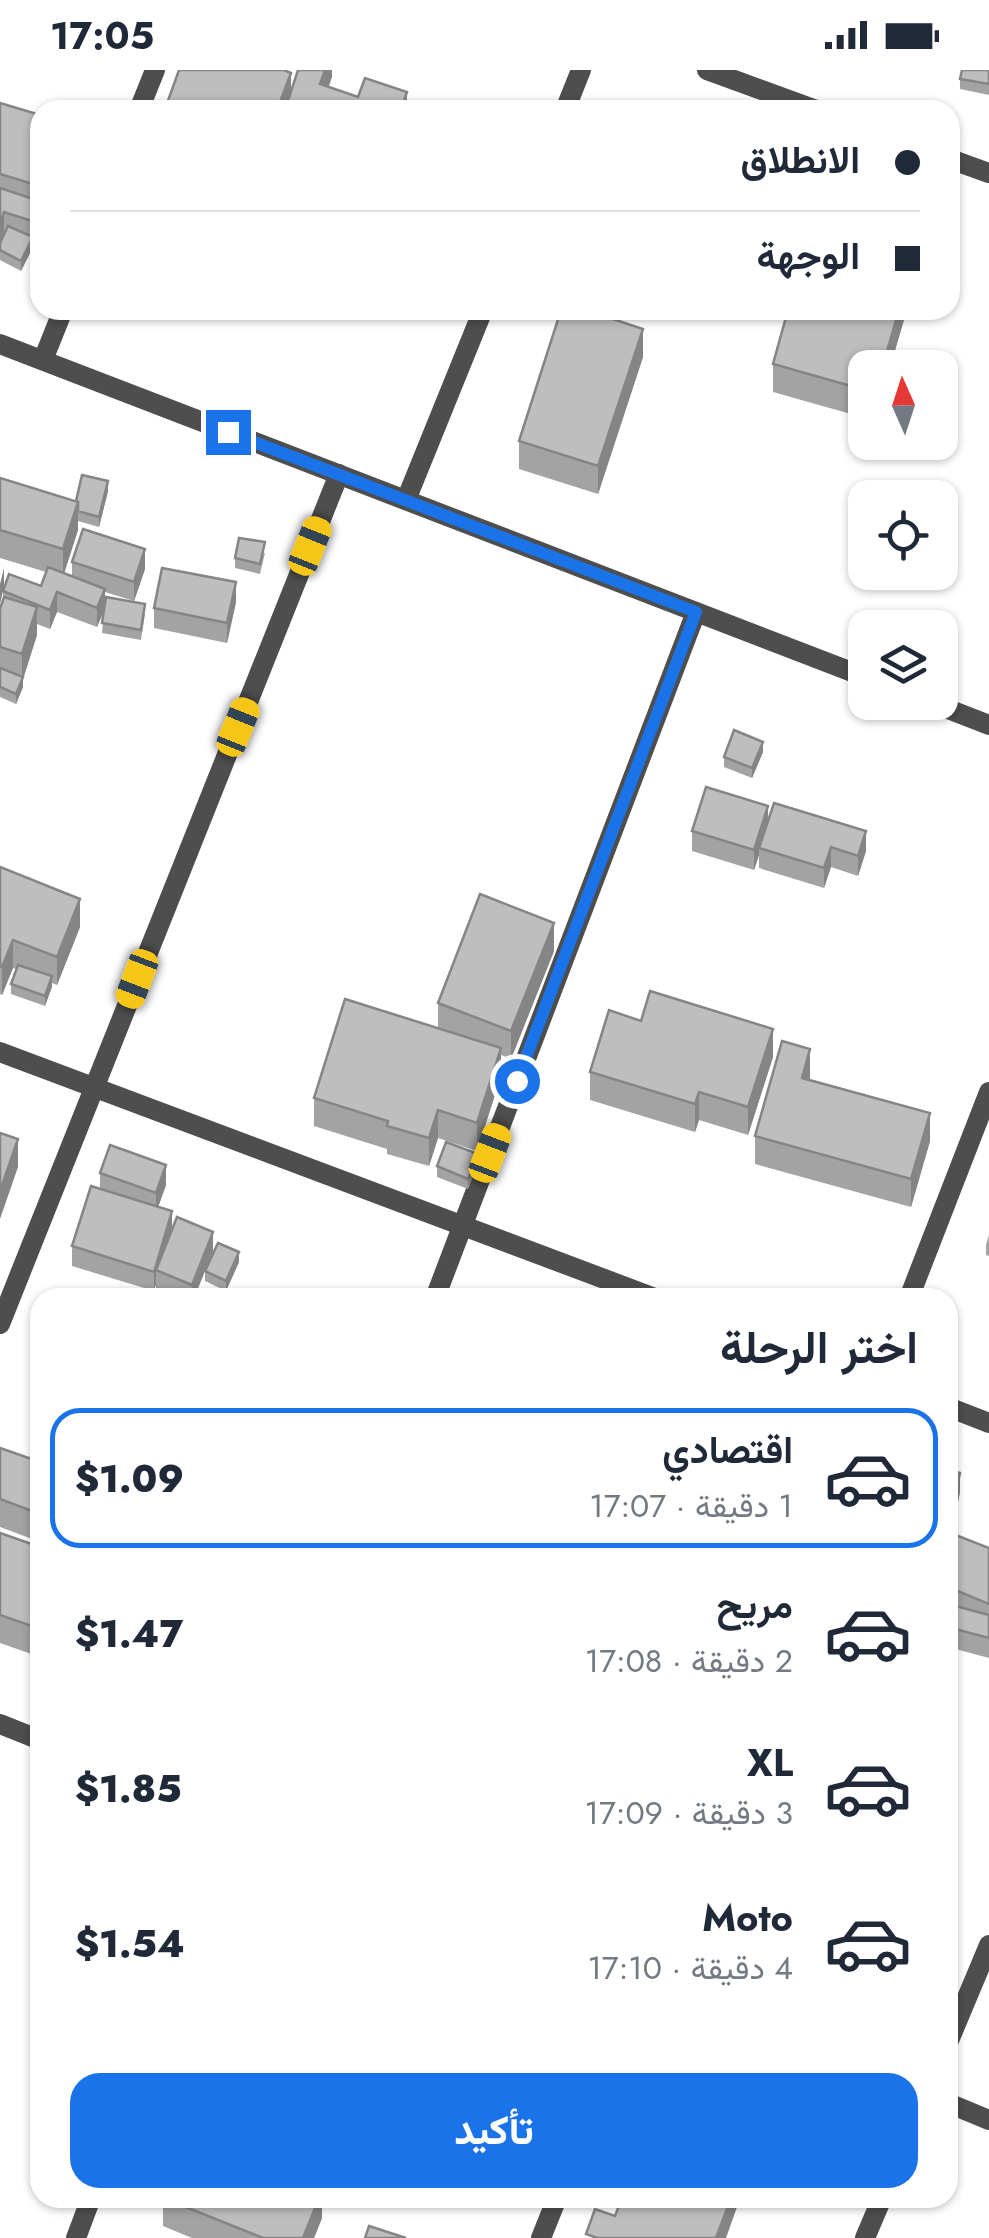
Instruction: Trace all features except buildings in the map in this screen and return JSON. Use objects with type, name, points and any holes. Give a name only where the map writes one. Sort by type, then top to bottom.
[{"type":"street","points":[[143,100],[155,70]]},
{"type":"street","points":[[569,100],[581,70]]},
{"type":"street","points":[[707,70],[789,100]]},
{"type":"street","points":[[960,163],[989,173]]},
{"type":"street","points":[[44,360],[59,320]]},
{"type":"street","points":[[406,500],[480,320]]},
{"type":"street","points":[[0,344],[848,670]]},
{"type":"street","points":[[0,1324],[339,474]]},
{"type":"street","points":[[438,1288],[696,612]]},
{"type":"street","points":[[958,713],[989,725]]},
{"type":"street","points":[[0,1052],[629,1288]]},
{"type":"street","points":[[912,1288],[989,1092]]},
{"type":"street","points":[[958,1412],[989,1423]]},
{"type":"street","points":[[0,1724],[30,1736]]},
{"type":"street","points":[[958,2019],[989,1945]]},
{"type":"street","points":[[958,2108],[989,2120]]},
{"type":"street","points":[[76,2238],[87,2208]]},
{"type":"street","points":[[542,2238],[553,2208]]},
{"type":"street","points":[[865,2238],[878,2208]]},
{"type":"route","points":[[228,432],[696,612],[517,1081]]}]
